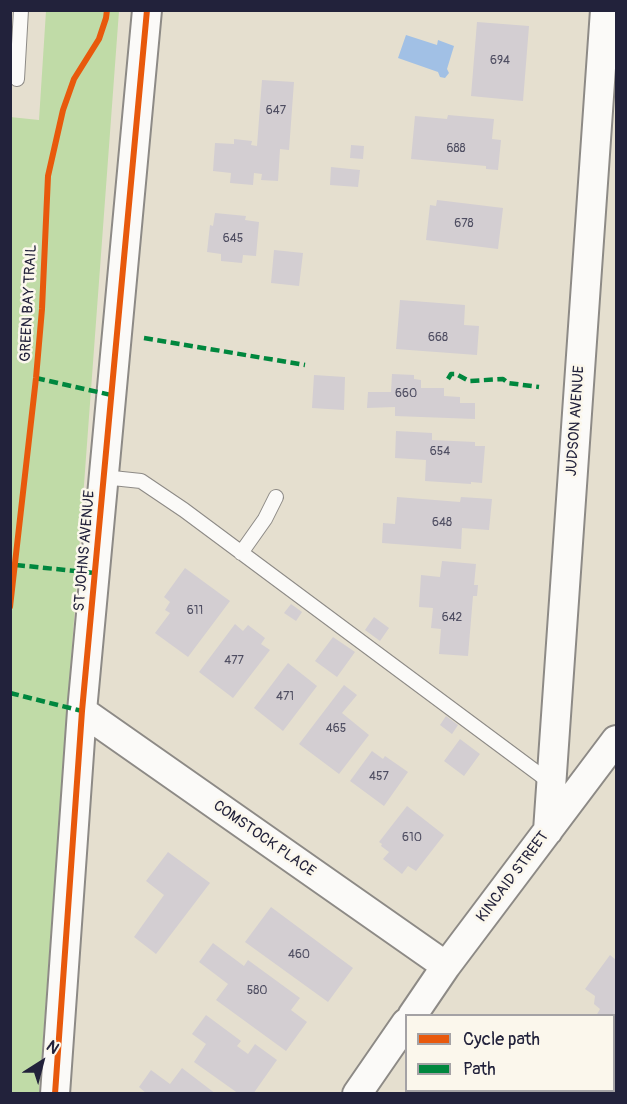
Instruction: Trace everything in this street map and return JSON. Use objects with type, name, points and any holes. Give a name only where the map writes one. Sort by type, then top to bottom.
[{"type":"street","name":"ST JOHNS AVENUE","points":[[56,1094],[82,711],[147,10]]},
{"type":"street","name":"JUDSON AVENUE","points":[[548,831],[605,10]]},
{"type":"street","name":"COMSTOCK PLACE","points":[[82,711],[446,966]]},
{"type":"street","name":"KINCAID STREET","points":[[413,1014],[446,966],[616,740]]},
{"type":"street","points":[[358,1093],[405,1024]]},
{"type":"lane","points":[[17,80],[21,10]]},
{"type":"lane","points":[[104,477],[141,481],[446,703],[551,783]]},
{"type":"lane","points":[[241,553],[265,519],[276,497]]},
{"type":"green space","points":[[46,11],[119,11],[39,1093],[11,1094],[10,117],[39,120]]},
{"type":"water","points":[[406,35],[437,45],[438,40],[454,46],[447,69],[449,73],[445,78],[440,77],[438,72],[398,58]]},
{"type":"building","points":[[477,22],[529,26],[523,101],[471,96]]},
{"type":"building","points":[[262,80],[294,82],[289,150],[280,149],[278,181],[261,180],[262,174],[254,173],[253,185],[230,183],[231,173],[213,171],[215,143],[234,144],[234,139],[252,141],[251,145],[257,146]]},
{"type":"building","points":[[448,115],[494,119],[492,139],[501,140],[498,170],[486,169],[486,166],[411,159],[415,116],[447,119]]},
{"type":"building","points":[[351,145],[364,146],[363,159],[350,158]]},
{"type":"building","points":[[331,167],[360,170],[358,187],[330,185]]},
{"type":"building","points":[[437,200],[503,208],[498,249],[426,240],[430,205],[436,206]]},
{"type":"building","points":[[215,213],[246,216],[245,220],[259,222],[256,256],[243,255],[242,263],[221,261],[221,254],[207,252],[210,225],[213,226]]},
{"type":"building","points":[[274,250],[303,253],[299,286],[271,283]]},
{"type":"building","points":[[400,300],[465,305],[464,325],[479,326],[477,355],[396,349]]},
{"type":"building","points":[[392,374],[414,375],[414,379],[421,380],[421,388],[444,388],[444,396],[460,397],[460,403],[475,403],[475,419],[395,416],[395,407],[367,408],[368,392],[391,392]]},
{"type":"building","points":[[314,375],[345,377],[344,410],[312,408]]},
{"type":"building","points":[[396,431],[432,433],[432,440],[475,442],[475,446],[485,446],[482,483],[425,481],[426,460],[395,458]]},
{"type":"building","points":[[397,497],[460,502],[461,497],[492,499],[489,530],[462,528],[461,549],[382,543],[383,523],[395,524]]},
{"type":"building","points":[[442,561],[476,564],[474,585],[478,585],[477,596],[473,596],[468,656],[439,654],[441,629],[431,628],[433,608],[419,607],[421,575],[440,577]]},
{"type":"building","points":[[185,568],[230,601],[188,657],[155,633],[170,613],[165,610],[170,602],[164,597]]},
{"type":"building","points":[[291,604],[302,612],[296,621],[284,613]]},
{"type":"building","points":[[374,617],[389,628],[380,641],[365,630]]},
{"type":"building","points":[[235,624],[243,631],[248,625],[265,638],[261,644],[270,650],[233,698],[199,672]]},
{"type":"building","points":[[333,637],[355,652],[337,677],[315,661]]},
{"type":"building","points":[[288,663],[317,686],[283,731],[254,708]]},
{"type":"building","points":[[344,685],[357,695],[342,713],[369,735],[339,774],[299,744]]},
{"type":"building","points":[[446,716],[458,725],[452,734],[440,725]]},
{"type":"building","points":[[460,739],[480,754],[464,776],[444,761]]},
{"type":"building","points":[[372,751],[383,759],[385,756],[408,772],[384,806],[350,781]]},
{"type":"building","points":[[407,806],[444,835],[416,871],[408,866],[402,874],[383,859],[389,852],[379,842]]},
{"type":"building","points":[[168,852],[210,883],[156,954],[134,937],[164,895],[146,881]]},
{"type":"building","points":[[271,907],[353,968],[328,1002],[245,942]]},
{"type":"building","points":[[213,943],[244,966],[248,960],[300,998],[291,1010],[307,1022],[286,1051],[216,1000],[228,984],[199,962]]},
{"type":"building","points":[[610,955],[616,960],[616,1039],[615,1014],[597,1014],[600,1009],[594,1004],[595,996],[585,989]]},
{"type":"building","points":[[206,1015],[241,1041],[237,1046],[248,1054],[255,1044],[277,1060],[253,1094],[239,1094],[194,1062],[206,1044],[192,1034]]},
{"type":"building","points":[[182,1068],[216,1094],[147,1094],[139,1087],[151,1070],[170,1084]]},
{"type":"building","points":[[501,1092],[565,1092],[564,1094],[500,1094]]},
{"type":"marked path","points":[[144,338],[305,365]]},
{"type":"marked path","points":[[448,379],[451,374],[456,374],[469,381],[503,379],[508,383],[539,387]]},
{"type":"marked path","points":[[36,378],[111,395]]},
{"type":"marked path","points":[[16,565],[95,573]]},
{"type":"marked path","points":[[10,693],[82,711]]},
{"type":"cycle path","name":"GREEN BAY TRAIL","points":[[10,607],[36,378],[42,309],[48,176],[63,110],[74,79],[99,39],[107,10]]},
{"type":"cycle path","points":[[55,1094],[82,711],[147,10]]}]
